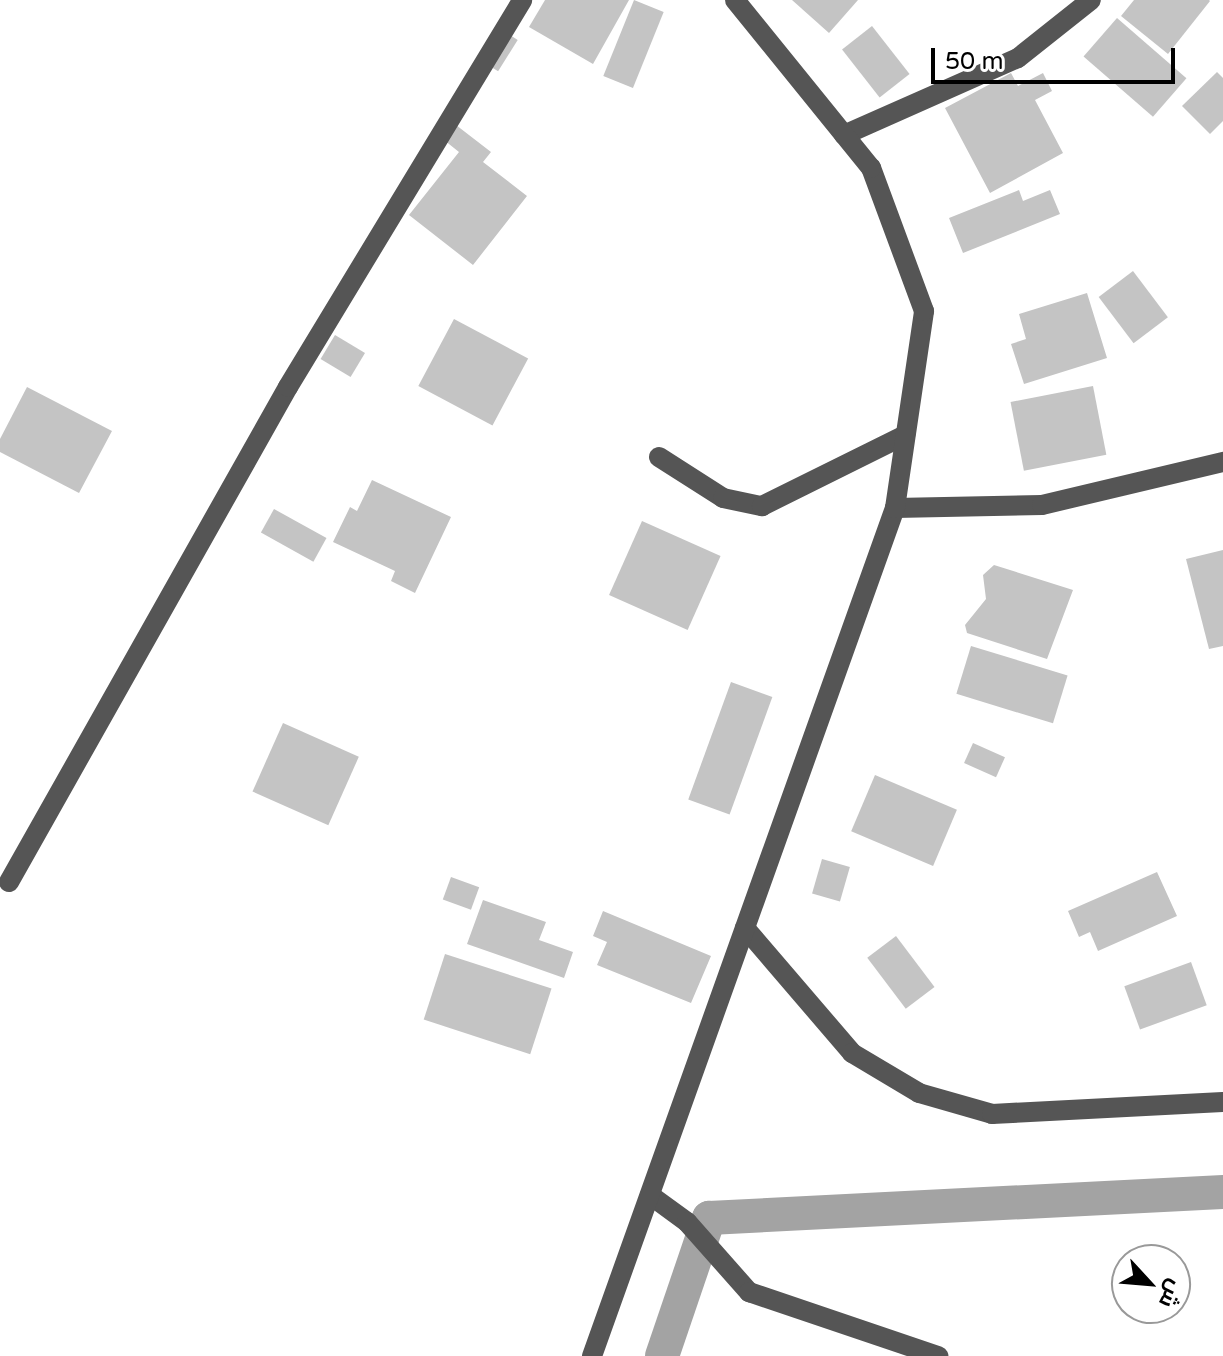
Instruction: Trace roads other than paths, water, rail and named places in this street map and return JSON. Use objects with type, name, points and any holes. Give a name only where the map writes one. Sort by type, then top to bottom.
[{"type":"street","points":[[9,882],[288,387],[522,0]]},
{"type":"street","points":[[592,1356],[895,508],[924,311],[871,168],[735,0]]},
{"type":"street","points":[[844,135],[1018,58],[1091,0]]},
{"type":"street","points":[[659,457],[723,498],[762,506],[905,435]]},
{"type":"street","points":[[895,508],[1042,505],[1223,462]]},
{"type":"street","points":[[745,928],[852,1053],[919,1093],[992,1114],[1223,1102]]},
{"type":"street","points":[[650,1195],[687,1222],[749,1292],[938,1356]]},
{"type":"waterway","points":[[662,1356],[709,1218],[1223,1192]]}]
